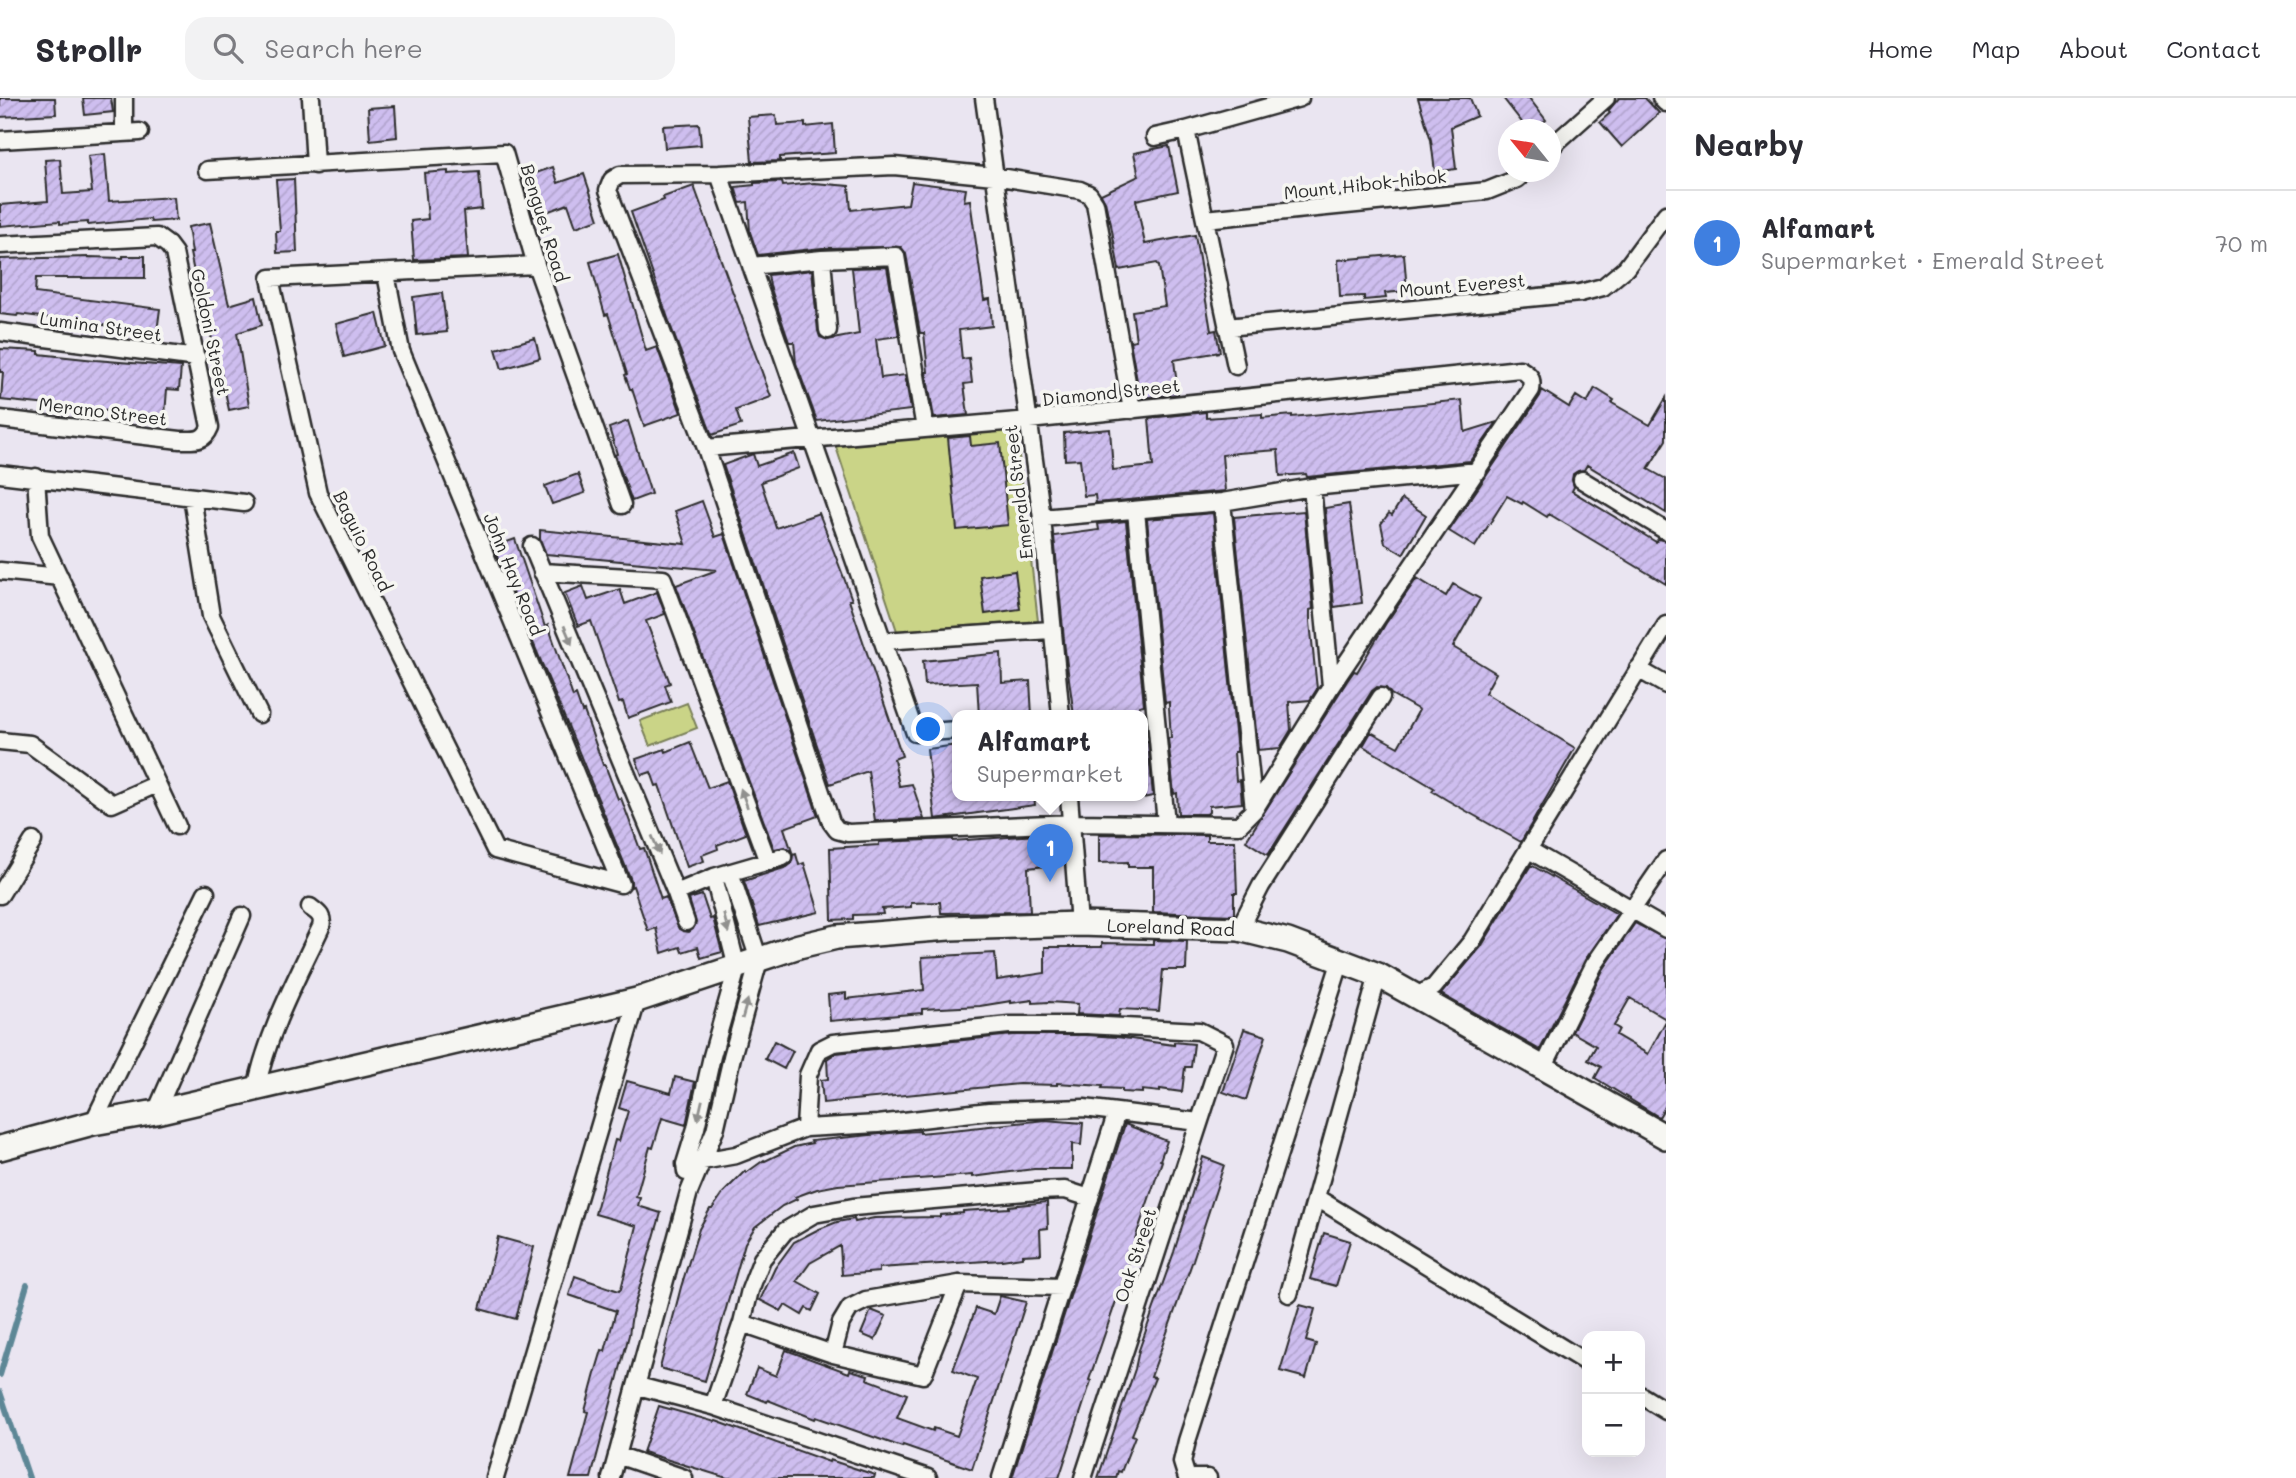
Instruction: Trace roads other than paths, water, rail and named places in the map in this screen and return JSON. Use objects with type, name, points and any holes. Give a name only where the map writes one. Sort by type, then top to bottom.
[{"type":"street","points":[[0,140],[132,133],[124,98]]},
{"type":"street","points":[[311,98],[315,165]]},
{"type":"street","name":"Emerald Street","points":[[984,98],[1042,518],[1060,710]]},
{"type":"street","points":[[1155,137],[1300,98]]},
{"type":"street","points":[[1561,138],[1606,98]]},
{"type":"street","points":[[1661,98],[1666,103]]},
{"type":"street","points":[[1186,130],[1236,366]]},
{"type":"street","name":"Benguet Road","points":[[207,170],[504,153],[536,265],[622,505]]},
{"type":"street","points":[[1132,410],[1095,203],[1089,194],[1080,190],[994,176],[894,166],[719,174],[620,175],[612,180],[608,190],[706,448],[831,822],[837,830],[848,833],[1072,823],[1239,825],[1254,810],[1331,686],[1478,471]]},
{"type":"street","points":[[719,174],[915,733],[952,730]]},
{"type":"street","name":"Mount Hibok-hibok","points":[[1205,219],[1487,191],[1508,182]]},
{"type":"street","name":"Mount Everest","points":[[1227,327],[1580,293],[1603,288],[1626,268],[1666,214]]},
{"type":"street","name":"Goldoni Street","points":[[0,245],[157,237],[168,245],[174,253],[210,417],[207,435],[201,440]]},
{"type":"street","points":[[751,266],[896,256],[925,429]]},
{"type":"street","points":[[822,259],[828,330]]},
{"type":"street","name":"Baguio Road","points":[[536,265],[270,278],[318,493],[495,850],[621,884]]},
{"type":"street","name":"John Hay Road","points":[[386,274],[401,351],[621,884]]},
{"type":"street","name":"Lumina Street","points":[[0,332],[197,358]]},
{"type":"street","name":"Diamond Street","points":[[706,448],[1029,420],[1520,369],[1530,375],[1531,390],[1478,471]]},
{"type":"street","name":"Merano Street","points":[[0,419],[180,440],[201,440]]},
{"type":"street","points":[[1042,518],[1222,502],[1312,487],[1478,471]]},
{"type":"street","points":[[0,474],[244,503]]},
{"type":"street","points":[[36,477],[40,536],[177,826]]},
{"type":"street","points":[[1583,480],[1666,531]]},
{"type":"street","points":[[1312,487],[1331,686]]},
{"type":"street","points":[[192,497],[211,616],[258,714]]},
{"type":"street","points":[[1222,502],[1254,810]]},
{"type":"street","points":[[1136,511],[1166,823]]},
{"type":"street","points":[[533,546],[686,922]]},
{"type":"street","points":[[0,572],[60,577]]},
{"type":"street","points":[[542,572],[663,579],[776,859],[722,874],[676,893]]},
{"type":"street","points":[[1416,996],[1434,987],[1472,941],[1666,625]]},
{"type":"street","points":[[883,641],[1051,630]]},
{"type":"street","points":[[1638,669],[1666,685]]},
{"type":"street","points":[[1239,929],[1261,886],[1381,697]]},
{"type":"street","points":[[0,741],[30,744],[112,804],[157,784]]},
{"type":"street","points":[[1070,801],[1079,924]]},
{"type":"street","points":[[0,895],[33,841]]},
{"type":"street","points":[[1529,850],[1666,929]]},
{"type":"street","points":[[1544,1068],[1594,965],[1666,860]]},
{"type":"street","points":[[611,1478],[689,1192],[715,1130],[732,1057],[748,964],[722,874]]},
{"type":"street","points":[[689,1192],[685,1164],[712,1056],[748,964],[722,874]]},
{"type":"street","points":[[93,1123],[206,893]]},
{"type":"street","points":[[256,1089],[262,1058],[275,1024],[321,927],[321,916],[310,907]]},
{"type":"street","points":[[156,1112],[242,916]]},
{"type":"street","name":"Loreland Road","points":[[0,1148],[93,1123],[156,1112],[637,1000],[799,946],[837,937],[949,928],[1079,924],[1239,929],[1288,941],[1378,975],[1665,1134]]},
{"type":"street","points":[[1186,1478],[1182,1462],[1187,1441],[1341,960]]},
{"type":"street","points":[[1289,1294],[1378,975]]},
{"type":"street","points":[[495,1478],[637,1000]]},
{"type":"street","name":"Oak Street","points":[[805,1128],[808,1074],[819,1050],[833,1043],[1009,1025],[1087,1025],[1199,1031],[1225,1044],[1083,1478]]},
{"type":"street","points":[[685,1164],[736,1155],[805,1128],[878,1124],[989,1111],[1084,1108],[1199,1122]]},
{"type":"street","points":[[1001,1478],[1117,1112]]},
{"type":"street","points":[[713,1406],[762,1259],[785,1231],[814,1214],[853,1207],[1038,1191],[1065,1190],[1090,1198]]},
{"type":"street","points":[[1317,1198],[1582,1360]]},
{"type":"street","points":[[833,1354],[841,1324],[850,1308],[866,1300],[959,1284],[1062,1287]]},
{"type":"street","points":[[742,1323],[833,1354],[923,1375],[959,1284]]},
{"type":"street","points":[[638,1386],[713,1406],[929,1478]]},
{"type":"street","points":[[1645,1398],[1666,1411]]},
{"type":"street","points":[[617,1455],[684,1478]]},
{"type":"street","points":[[1194,1478],[1208,1478]]},
{"type":"waterway","points":[[0,1375],[27,1285]]},
{"type":"waterway","points":[[0,1392],[29,1478]]},
{"type":"place","name":"Alfamart","points":[[1050,882]]}]
